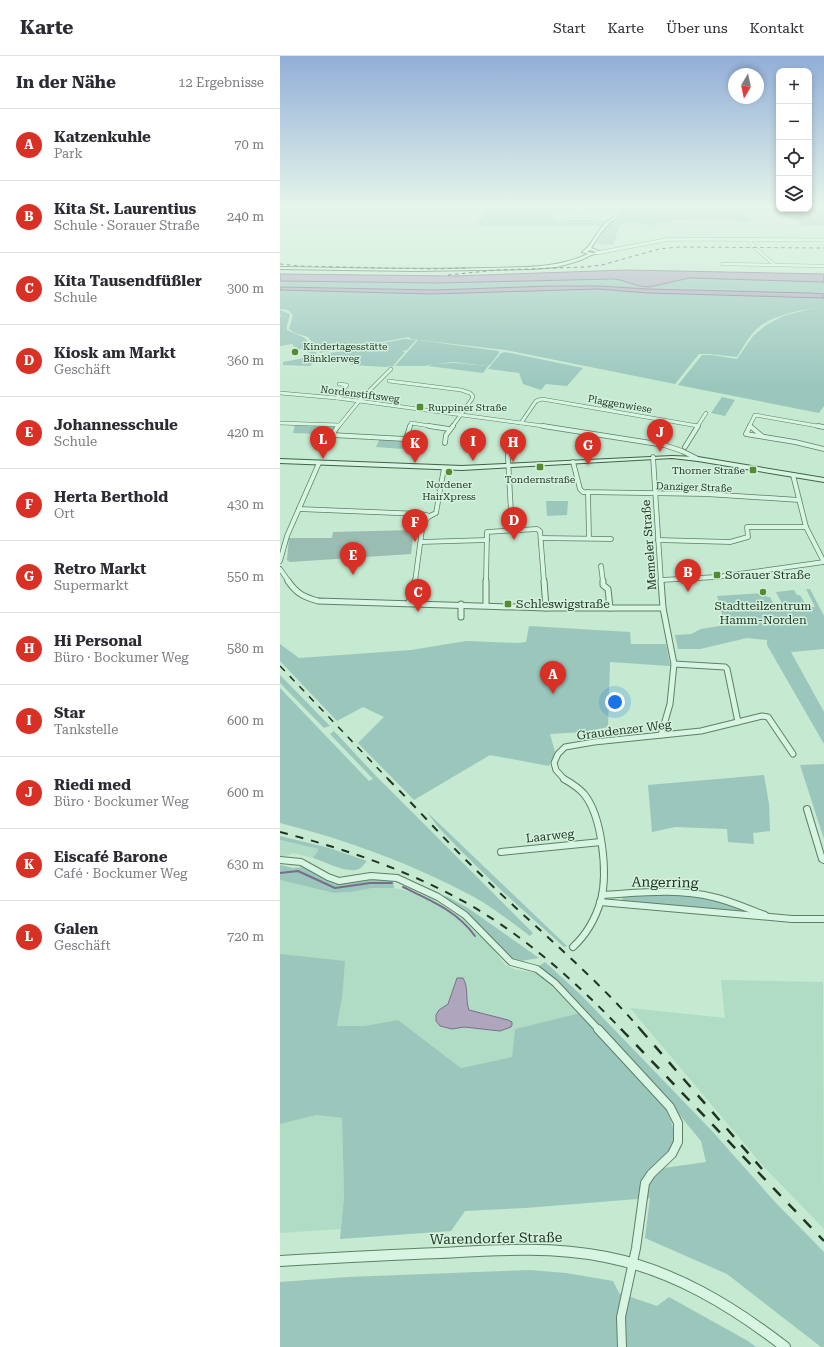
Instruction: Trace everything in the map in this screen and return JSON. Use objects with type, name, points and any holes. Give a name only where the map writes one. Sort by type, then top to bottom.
[{"type":"main road","points":[[280,268],[462,271],[538,267]]},
{"type":"main road","points":[[280,461],[444,468],[678,457],[824,480]]},
{"type":"street","points":[[391,368],[358,401],[332,435],[406,439],[411,423],[449,429]]},
{"type":"street","points":[[389,381],[469,392],[472,395],[472,398],[444,438],[445,444]]},
{"type":"street","points":[[337,398],[347,385],[339,384]]},
{"type":"street","name":"Nordenstiftsweg","points":[[280,393],[337,398],[521,423],[664,445],[698,459]]},
{"type":"street","name":"Plaggenwiese","points":[[521,423],[536,401],[540,398],[698,426]]},
{"type":"street","points":[[685,447],[706,413]]},
{"type":"street","points":[[824,427],[758,415],[746,434],[795,442],[824,449]]},
{"type":"street","points":[[280,423],[339,425]]},
{"type":"street","points":[[750,426],[763,437]]},
{"type":"street","points":[[507,440],[507,466],[510,480],[512,530]]},
{"type":"street","points":[[675,449],[678,452],[678,457]]},
{"type":"street","name":"Memeler Straße","points":[[653,457],[663,608],[674,664],[670,704],[661,735]]},
{"type":"street","points":[[572,462],[580,489],[588,492],[589,538]]},
{"type":"street","points":[[280,561],[287,536],[318,463]]},
{"type":"street","points":[[409,602],[417,578],[423,522],[436,513],[444,468]]},
{"type":"street","points":[[661,580],[717,576],[824,562],[806,527],[793,475]]},
{"type":"street","name":"Danziger Straße","points":[[588,492],[655,493],[799,500]]},
{"type":"street","points":[[299,508],[421,514],[430,516]]},
{"type":"street","points":[[658,540],[730,542],[748,537],[747,527],[806,527]]},
{"type":"street","points":[[486,605],[487,532],[538,530],[540,531],[541,538],[546,608]]},
{"type":"street","points":[[541,538],[611,539]]},
{"type":"street","points":[[421,542],[487,540]]},
{"type":"street","points":[[601,566],[602,586],[608,589],[610,608]]},
{"type":"street","points":[[280,569],[295,591],[303,597],[324,602],[409,602],[546,608],[663,608]]},
{"type":"street","points":[[461,604],[461,617]]},
{"type":"street","points":[[724,660],[738,722]]},
{"type":"street","points":[[674,664],[725,667]]},
{"type":"street","name":"Graudenzer Weg","points":[[573,947],[587,932],[602,895],[601,842],[599,828],[584,793],[561,776],[556,770],[556,758],[565,747],[594,742],[701,731],[762,716],[768,718],[793,754]]},
{"type":"street","points":[[807,809],[822,859],[824,860]]},
{"type":"street","name":"Laarweg","points":[[502,852],[601,842]]},
{"type":"street","points":[[280,860],[301,862],[328,877],[339,881],[371,876],[397,878],[438,897],[465,915],[484,933],[505,957],[517,964],[537,969],[555,983],[670,1107],[675,1115],[679,1133],[678,1142],[672,1154],[651,1174],[645,1183],[636,1248],[621,1317],[622,1347]]},
{"type":"street","name":"Angerring","points":[[602,895],[681,892],[705,895],[771,917]]},
{"type":"street","name":"Angerring","points":[[600,902],[771,917],[824,919]]},
{"type":"street","name":"Warendorfer Straße","points":[[280,1261],[541,1249],[579,1252],[632,1264],[666,1275],[709,1294],[742,1314],[785,1347]]},
{"type":"green space","points":[[280,840],[319,849],[313,858],[293,853],[280,858]]},
{"type":"green space","points":[[280,880],[334,893],[351,892],[372,888],[394,888],[431,898],[464,918],[486,940],[505,965],[516,970],[539,973],[552,983],[580,1013],[515,1029],[512,1057],[461,1068],[398,1020],[364,1026],[337,1026],[342,998],[285,955],[280,954]],"holes":[[[457,978],[460,978],[466,982],[467,1005],[469,1010],[508,1020],[500,1031],[460,1027],[439,1010],[448,1004]]]},
{"type":"green space","points":[[721,980],[823,982],[824,1229],[764,1167],[630,1008],[725,1018]]},
{"type":"green space","points":[[316,1115],[342,1118],[344,1197],[341,1229],[280,1233],[280,1124]]},
{"type":"shaded area","points":[[626,270],[824,274],[824,282],[689,278],[649,287],[612,279],[438,283],[280,281],[280,274],[454,276]]},
{"type":"shaded area","points":[[689,278],[824,282],[824,294],[649,289],[599,286],[435,290],[280,287],[280,281],[438,283],[606,279],[620,280],[639,286],[649,287]]},
{"type":"shaded area","points":[[599,286],[649,289],[809,293],[824,294],[824,298],[647,293],[598,289],[432,294],[280,290],[280,287],[435,290]]},
{"type":"shaded area","points":[[598,289],[647,293],[824,298],[824,406],[819,413],[678,385],[702,355],[737,359],[753,336],[766,325],[783,316],[814,308],[774,318],[766,322],[751,335],[737,357],[709,354],[699,354],[675,384],[505,350],[411,339],[409,337],[320,353],[308,337],[295,333],[289,329],[293,315],[288,310],[280,309],[280,290],[432,294]]},
{"type":"shaded area","points":[[280,310],[290,314],[287,330],[305,338],[317,354],[311,355],[306,348],[297,350],[292,344],[280,346]]},
{"type":"shaded area","points":[[404,339],[416,340],[407,350],[402,351],[405,352],[393,366],[385,367],[351,365],[352,363],[323,362],[313,363],[310,366],[283,365],[283,362]]},
{"type":"shaded area","points":[[418,340],[499,351],[499,353],[490,365],[487,366],[454,362],[425,366],[395,366]]},
{"type":"shaded area","points":[[505,352],[583,368],[567,386],[546,384],[541,390],[523,384],[519,373],[488,369],[501,353]]},
{"type":"shaded area","points":[[455,363],[488,366],[483,373],[428,366],[433,364]]},
{"type":"shaded area","points":[[722,397],[735,400],[725,416],[711,413]]},
{"type":"shaded area","points":[[295,425],[336,426],[332,432],[322,434],[293,433]]},
{"type":"shaded area","points":[[380,438],[403,440],[403,449],[376,447]]},
{"type":"shaded area","points":[[546,501],[568,501],[567,515],[547,516]]},
{"type":"shaded area","points":[[414,530],[411,554],[290,562],[287,560],[289,538],[332,538],[333,532]]},
{"type":"shaded area","points":[[806,589],[810,589],[824,616],[824,649],[791,652],[824,712],[824,744],[767,645],[767,640],[747,638],[700,649],[678,649],[675,635],[691,634],[701,629],[725,625],[717,596],[765,593],[767,597],[770,597],[773,603],[770,604],[772,608],[776,608],[777,610],[785,609],[776,592],[794,590],[797,595],[800,595],[807,607],[815,607]]},
{"type":"shaded area","points":[[529,626],[630,632],[631,644],[666,644],[670,666],[610,662],[608,727],[583,732],[550,734],[555,752],[549,766],[490,755],[414,800],[358,743],[384,717],[363,707],[337,721],[280,661],[280,644],[299,658],[411,650],[466,641],[518,643],[526,642]]},
{"type":"shaded area","points":[[280,675],[330,726],[324,728],[280,683]]},
{"type":"shaded area","points":[[280,688],[369,781],[373,779],[330,734],[334,731],[377,777],[533,933],[530,936],[481,901],[427,874],[355,845],[280,823]]},
{"type":"shaded area","points":[[824,764],[824,839],[800,765]]},
{"type":"shaded area","points":[[764,775],[769,804],[770,831],[753,833],[754,844],[728,842],[727,829],[675,827],[652,832],[648,785]]},
{"type":"shaded area","points":[[427,812],[567,946],[564,947],[502,891],[438,827]]},
{"type":"shaded area","points":[[280,836],[329,848],[367,861],[357,870],[340,868],[313,858],[319,849],[280,840]]},
{"type":"shaded area","points":[[280,865],[293,868],[305,867],[324,879],[342,884],[369,879],[389,879],[393,881],[394,888],[372,888],[351,892],[334,893],[280,880]]},
{"type":"shaded area","points":[[681,894],[715,900],[744,909],[746,912],[624,901],[622,899],[624,895]]},
{"type":"shaded area","points":[[441,895],[448,897],[468,908],[539,958],[520,961],[509,958],[469,914]]},
{"type":"shaded area","points":[[280,954],[345,961],[342,998],[337,1026],[364,1026],[398,1020],[461,1068],[512,1057],[515,1029],[580,1013],[665,1108],[668,1114],[674,1132],[673,1144],[667,1155],[650,1170],[706,1162],[701,1141],[664,1096],[555,980],[539,966],[545,962],[581,995],[712,1131],[775,1202],[824,1252],[824,1347],[821,1347],[727,1274],[645,1238],[650,1198],[525,1208],[465,1211],[451,1231],[340,1239],[344,1197],[342,1118],[316,1115],[280,1124]]},
{"type":"shaded area","points":[[457,978],[463,978],[465,982],[469,1010],[508,1020],[512,1022],[511,1027],[500,1031],[464,1027],[452,1029],[440,1026],[436,1021],[436,1015],[439,1010],[448,1004]]},
{"type":"shaded area","points":[[530,1270],[566,1273],[613,1281],[619,1293],[657,1306],[669,1297],[748,1341],[756,1347],[280,1347],[280,1282],[348,1277]]},
{"type":"waterway","points":[[280,873],[298,871],[335,888],[370,883],[392,883]]},
{"type":"waterway","points":[[403,887],[451,913],[468,927],[475,936]]},
{"type":"railway","points":[[354,267],[431,269],[470,268]]},
{"type":"railway","points":[[448,275],[497,270],[579,267]]},
{"type":"railway","points":[[280,666],[389,780]]},
{"type":"railway","points":[[388,779],[492,886],[579,966],[641,1030]]},
{"type":"railway","points":[[280,832],[329,846],[401,871],[470,905],[511,932],[550,962],[569,978],[621,1029]]},
{"type":"railway","points":[[621,1029],[824,1241]]},
{"type":"railway","points":[[640,1029],[762,1169]]},
{"type":"place","name":"Kindertagesstätte Bänklerweg","points":[[295,352]]},
{"type":"place","name":"Ruppiner Straße","points":[[420,407]]},
{"type":"place","name":"Riedi med","points":[[660,452]]},
{"type":"place","name":"Galen","points":[[323,459]]},
{"type":"place","name":"Star","points":[[473,461]]},
{"type":"place","name":"Hi Personal","points":[[513,462]]},
{"type":"place","name":"Eiscafé Barone","points":[[415,463]]},
{"type":"place","name":"Retro Markt","points":[[588,465]]},
{"type":"place","name":"Tondernstraße","points":[[540,467]]},
{"type":"place","name":"Thorner Straße","points":[[753,470]]},
{"type":"place","name":"Nordener HairXpress","points":[[449,472]]},
{"type":"place","name":"Kiosk am Markt","points":[[514,540]]},
{"type":"place","name":"Herta Berthold","points":[[415,542]]},
{"type":"place","name":"Johannesschule","points":[[353,575]]},
{"type":"place","name":"Sorauer Straße","points":[[717,575]]},
{"type":"place","name":"Kita St. Laurentius","points":[[688,592]]},
{"type":"place","name":"Stadtteilzentrum Hamm-Norden","points":[[763,592]]},
{"type":"place","name":"Schleswigstraße","points":[[508,604]]},
{"type":"place","name":"Kita Tausendfüßler","points":[[418,612]]},
{"type":"place","name":"Katzenkuhle","points":[[553,694]]}]
